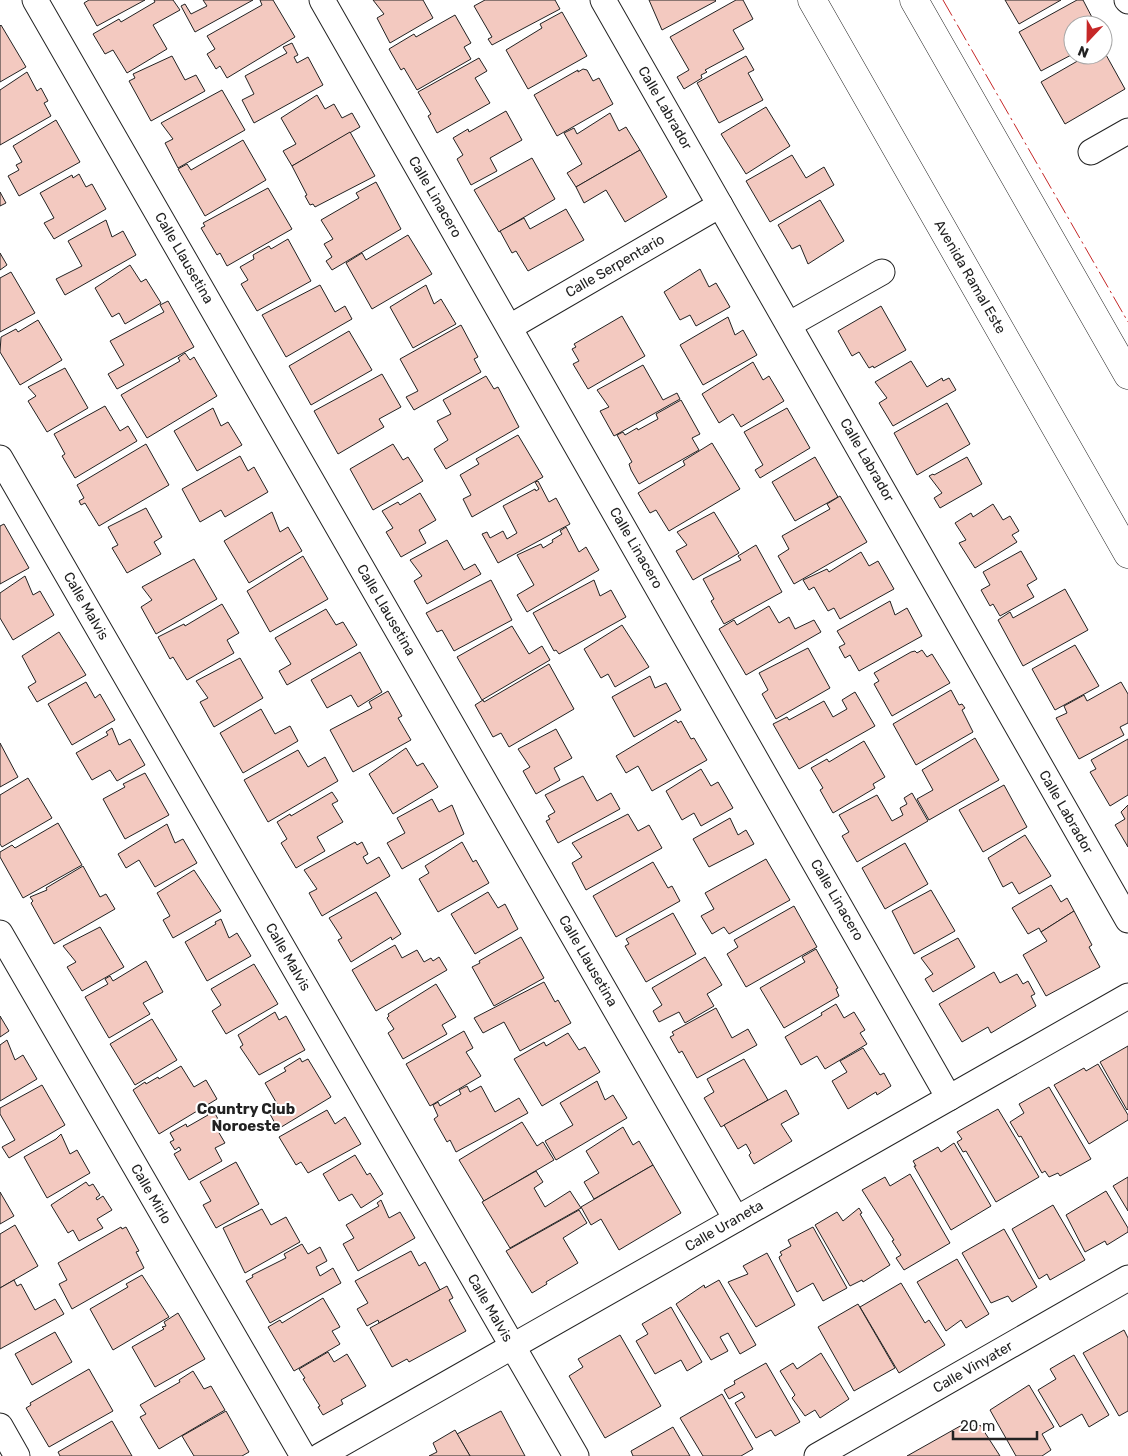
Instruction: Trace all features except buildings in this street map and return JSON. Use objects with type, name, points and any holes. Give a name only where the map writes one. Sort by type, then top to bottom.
[{"type":"main road","name":"Avenida Ramal Este","points":[[812,0],[1128,554]]},
{"type":"main road","points":[[914,0],[1128,374]]},
{"type":"street","name":"Calle Llausetina","points":[[35,0],[736,1219]]},
{"type":"street","name":"Calle Linacero","points":[[322,0],[949,1098]]},
{"type":"street","name":"Calle Labrador","points":[[604,0],[1128,920]]},
{"type":"street","points":[[1091,152],[1128,131]]},
{"type":"street","name":"Calle Serpentario","points":[[510,327],[720,205]]},
{"type":"street","points":[[790,324],[882,272]]},
{"type":"street","name":"Calle Malvis","points":[[0,458],[576,1456]]},
{"type":"street","name":"Calle Mirlo","points":[[0,933],[303,1456]]},
{"type":"street","name":"Calle Uraneta","points":[[320,1456],[1128,996]]},
{"type":"street","name":"Calle Vinyater","points":[[818,1456],[1128,1278]]},
{"type":"street","points":[[0,1426],[18,1456]]},
{"type":"power","points":[[943,0],[1128,322]]},
{"type":"district","name":"Country Club Noroeste","points":[[246,1118]]}]
